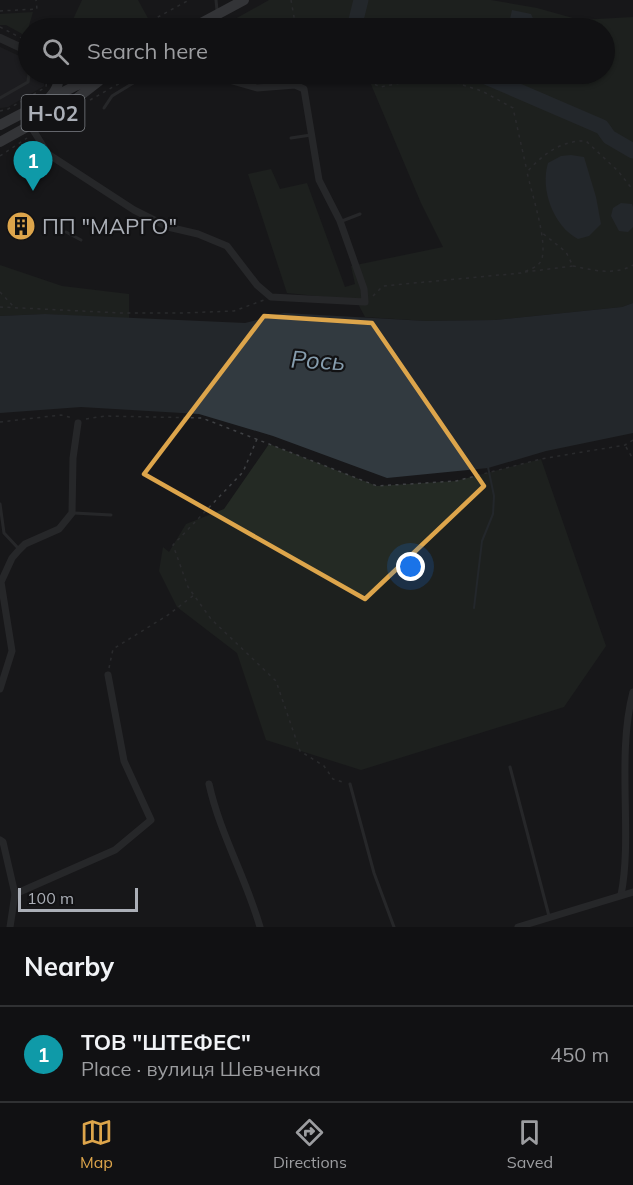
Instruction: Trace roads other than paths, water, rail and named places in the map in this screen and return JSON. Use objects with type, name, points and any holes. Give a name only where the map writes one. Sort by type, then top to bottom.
[{"type":"main road","points":[[211,18],[243,0]]},
{"type":"main road","points":[[47,99],[56,91],[56,84]]},
{"type":"main road","name":"Н-02","points":[[0,125],[47,99],[81,84]]},
{"type":"main road","name":"Н-02","points":[[0,142],[72,102],[96,84]]},
{"type":"street","points":[[0,38],[18,46]]},
{"type":"street","points":[[30,125],[48,154],[134,210],[168,227],[198,234],[227,246],[257,285],[271,297],[365,302],[364,289],[340,221],[319,180],[304,88],[295,85],[257,88],[243,84]]},
{"type":"street","points":[[0,689],[12,651],[12,636],[2,599],[1,582],[12,558],[19,549],[25,544],[60,529],[72,513],[73,458],[78,423]]},
{"type":"street","points":[[15,894],[115,850],[151,820],[124,761],[108,675]]},
{"type":"street","points":[[621,895],[630,876],[632,851],[627,751],[633,692]]},
{"type":"street","points":[[209,784],[216,814],[248,888],[261,927]]},
{"type":"street","points":[[0,840],[3,842],[15,894],[10,927]]},
{"type":"street","points":[[518,927],[633,892]]},
{"type":"lane","points":[[216,0],[217,15]]},
{"type":"lane","points":[[0,98],[24,84]]},
{"type":"lane","points":[[104,108],[112,96],[132,84]]},
{"type":"lane","points":[[72,102],[80,114]]},
{"type":"lane","points":[[291,138],[312,134]]},
{"type":"lane","points":[[340,221],[360,214]]},
{"type":"lane","points":[[66,232],[81,240]]},
{"type":"lane","points":[[0,504],[4,532],[19,549]]},
{"type":"lane","points":[[72,513],[111,515]]},
{"type":"lane","points":[[510,767],[549,917]]},
{"type":"lane","points":[[350,784],[374,873],[394,927]]},
{"type":"water","points":[[512,10],[531,14],[533,18],[510,18]]},
{"type":"water","points":[[561,156],[584,157],[601,224],[589,236],[578,239],[569,233],[555,216],[547,195],[546,184],[548,163]]},
{"type":"water","points":[[621,203],[632,204],[633,207],[633,227],[628,232],[619,231],[611,216],[613,208]]},
{"type":"water","name":"Рось","points":[[633,303],[633,433],[546,451],[488,468],[387,478],[273,436],[199,414],[81,407],[0,413],[0,316],[45,314],[245,323],[284,313],[426,321],[495,320],[622,307]]},
{"type":"waterway","points":[[356,18],[361,0]]},
{"type":"waterway","points":[[502,84],[602,127],[609,137],[633,151]]},
{"type":"waterway","points":[[474,608],[482,541],[493,514],[494,496],[488,467]]},
{"type":"place","name":"ТОВ \"ШТЕФЕС\"","points":[[33,191]]},
{"type":"place","name":"ПП \"МАРГО\"","points":[[21,226]]}]
